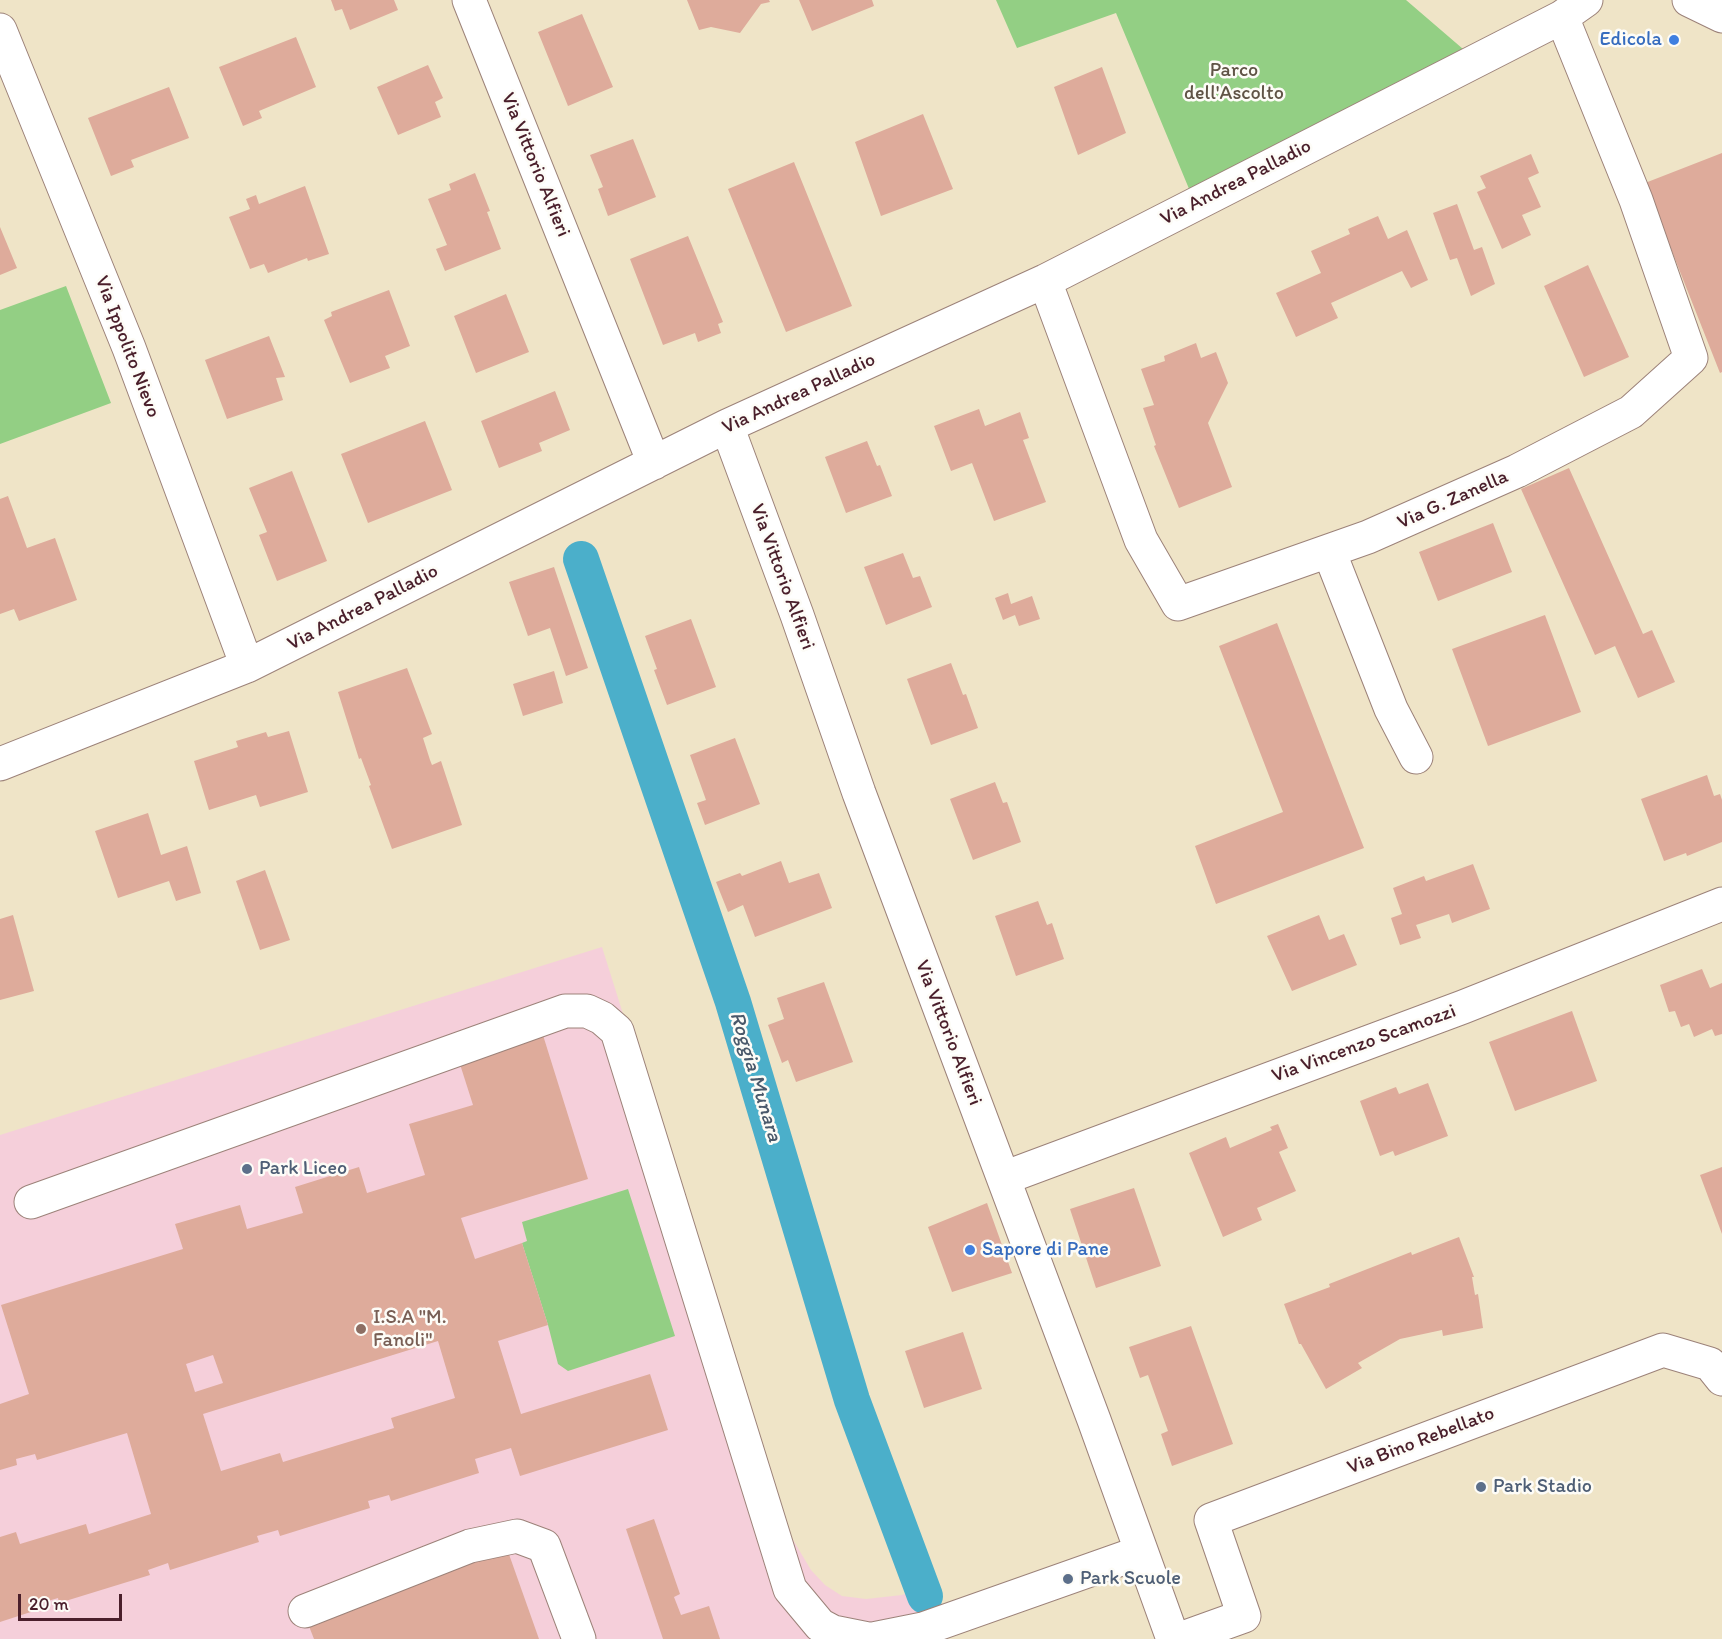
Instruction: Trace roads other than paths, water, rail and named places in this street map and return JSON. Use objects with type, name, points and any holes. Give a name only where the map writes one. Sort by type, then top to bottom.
[{"type":"street","name":"Via Vittorio Alfieri","points":[[469,0],[654,463]]},
{"type":"street","points":[[1689,0],[1722,16]]},
{"type":"street","name":"Via Andrea Palladio","points":[[0,764],[247,666],[727,426],[1045,281],[1574,9]]},
{"type":"street","name":"Via G. Zanella","points":[[1045,281],[1141,540],[1178,604],[1368,537],[1517,471],[1631,412],[1691,358],[1636,200],[1574,9]]},
{"type":"street","name":"Via Ippolito Nievo","points":[[0,30],[129,348],[247,666]]},
{"type":"street","name":"Via Vittorio Alfieri","points":[[727,426],[867,814],[1004,1178],[1173,1639]]},
{"type":"street","points":[[1329,551],[1391,709],[1416,757]]},
{"type":"street","name":"Via Vincenzo Scamozzi","points":[[1004,1178],[1463,1007],[1722,904]]},
{"type":"street","points":[[31,1202],[565,1011],[587,1011],[602,1018],[617,1031],[790,1589],[820,1625],[833,1632],[868,1639]]},
{"type":"street","name":"Via Bino Rebellato","points":[[1180,1639],[1244,1616],[1211,1520],[1663,1350],[1710,1364],[1722,1379]]},
{"type":"street","points":[[305,1611],[470,1546],[517,1536],[544,1546],[579,1639]]},
{"type":"street","points":[[873,1639],[923,1629],[1141,1552]]},
{"type":"waterway","name":"Roggia Munara","points":[[581,559],[733,1002],[852,1400],[925,1596]]},
{"type":"place","name":"Edicola","points":[[1674,40]]},
{"type":"place","name":"Park Liceo","points":[[247,1169]]},
{"type":"place","name":"Sapore di Pane","points":[[970,1250]]},
{"type":"place","name":"I.S.A \"M. Fanoli\"","points":[[361,1329]]},
{"type":"place","name":"Park Stadio","points":[[1481,1487]]},
{"type":"place","name":"Park Scuole","points":[[1068,1579]]},
{"type":"park label","name":"Parco dell'Ascolto","points":[[1234,82]]}]
